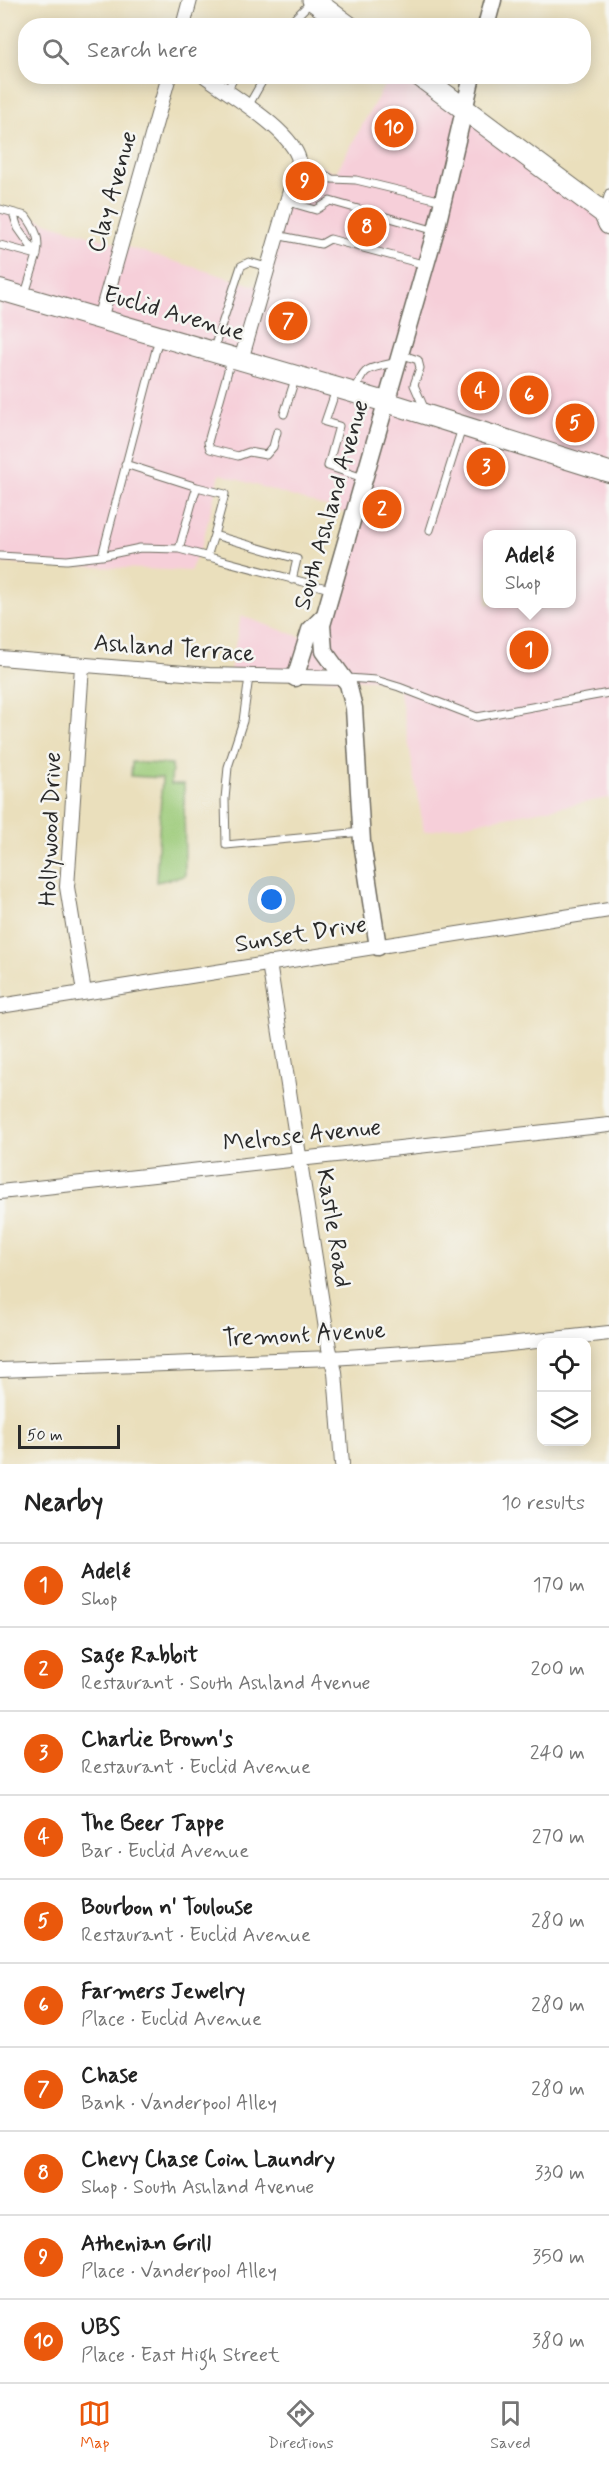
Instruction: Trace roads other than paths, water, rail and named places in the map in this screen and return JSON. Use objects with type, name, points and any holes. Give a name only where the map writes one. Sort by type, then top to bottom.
[{"type":"main road","points":[[313,0],[337,18]]},
{"type":"main road","points":[[431,84],[608,211]]},
{"type":"main road","name":"Euclid Avenue","points":[[0,290],[386,402],[609,472]]},
{"type":"street","points":[[185,18],[190,0]]},
{"type":"street","points":[[488,18],[493,0]]},
{"type":"street","name":"Clay Avenue","points":[[100,319],[167,84]]},
{"type":"street","points":[[216,84],[294,146],[299,160],[236,359]]},
{"type":"street","name":"South Ashland Avenue","points":[[378,947],[362,832],[354,708],[345,678],[334,667],[324,651],[321,637],[330,589],[426,265],[470,84]]},
{"type":"street","points":[[295,678],[309,630],[324,616]]},
{"type":"street","name":"Ashland Terrace","points":[[0,658],[249,677],[345,678]]},
{"type":"street","name":"Hollywood Drive","points":[[82,666],[67,887],[84,992]]},
{"type":"street","name":"Sunset Drive","points":[[0,1006],[609,910]]},
{"type":"street","name":"Kastle Road","points":[[269,963],[332,1358],[342,1428],[342,1464]]},
{"type":"street","name":"Melrose Avenue","points":[[0,1192],[609,1125]]},
{"type":"street","name":"Tremont Avenue","points":[[0,1370],[332,1358],[464,1349],[609,1333]]},
{"type":"lane","points":[[295,18],[313,0]]},
{"type":"lane","points":[[226,92],[230,84]]},
{"type":"lane","points":[[247,108],[261,84]]},
{"type":"lane","points":[[299,160],[332,179],[356,180],[442,201]]},
{"type":"lane","points":[[285,201],[316,210],[330,201],[435,231]]},
{"type":"lane","points":[[0,208],[26,216],[37,232],[39,243],[37,255],[24,297]]},
{"type":"lane","points":[[14,213],[18,228],[37,255]]},
{"type":"lane","points":[[276,235],[321,244],[330,239],[426,265]]},
{"type":"lane","points":[[0,245],[37,255]]},
{"type":"lane","points":[[213,352],[241,266],[249,262],[267,267]]},
{"type":"lane","points":[[102,556],[160,335]]},
{"type":"lane","points":[[363,478],[328,466],[339,426],[325,422],[362,372],[399,358],[418,360],[420,368],[414,385],[427,415]]},
{"type":"lane","points":[[236,359],[208,442],[210,449],[238,456],[249,452],[266,455],[273,447],[277,432]]},
{"type":"lane","points":[[284,414],[296,376]]},
{"type":"lane","points":[[430,530],[463,426]]},
{"type":"lane","points":[[125,464],[225,494],[207,557]]},
{"type":"lane","points":[[179,549],[197,487]]},
{"type":"lane","points":[[214,535],[297,559],[292,580]]},
{"type":"lane","points":[[0,556],[67,560],[141,548],[179,549],[330,589]]},
{"type":"lane","points":[[249,677],[243,721],[228,767],[225,799],[226,845],[362,832]]},
{"type":"lane","points":[[345,678],[376,680],[477,717],[609,693]]},
{"type":"place","name":"UBS","points":[[394,128]]},
{"type":"place","name":"Athenian Grill","points":[[305,181]]},
{"type":"place","name":"Chevy Chase Coin Laundry","points":[[367,227]]},
{"type":"place","name":"Chase","points":[[288,321]]},
{"type":"place","name":"The Beer Tappe","points":[[480,391]]},
{"type":"place","name":"Farmers Jewelry","points":[[529,395]]},
{"type":"place","name":"Bourbon n' Toulouse","points":[[575,423]]},
{"type":"place","name":"Charlie Brown's","points":[[486,467]]},
{"type":"place","name":"Sage Rabbit","points":[[382,509]]},
{"type":"place","name":"Adelé","points":[[529,650]]}]
